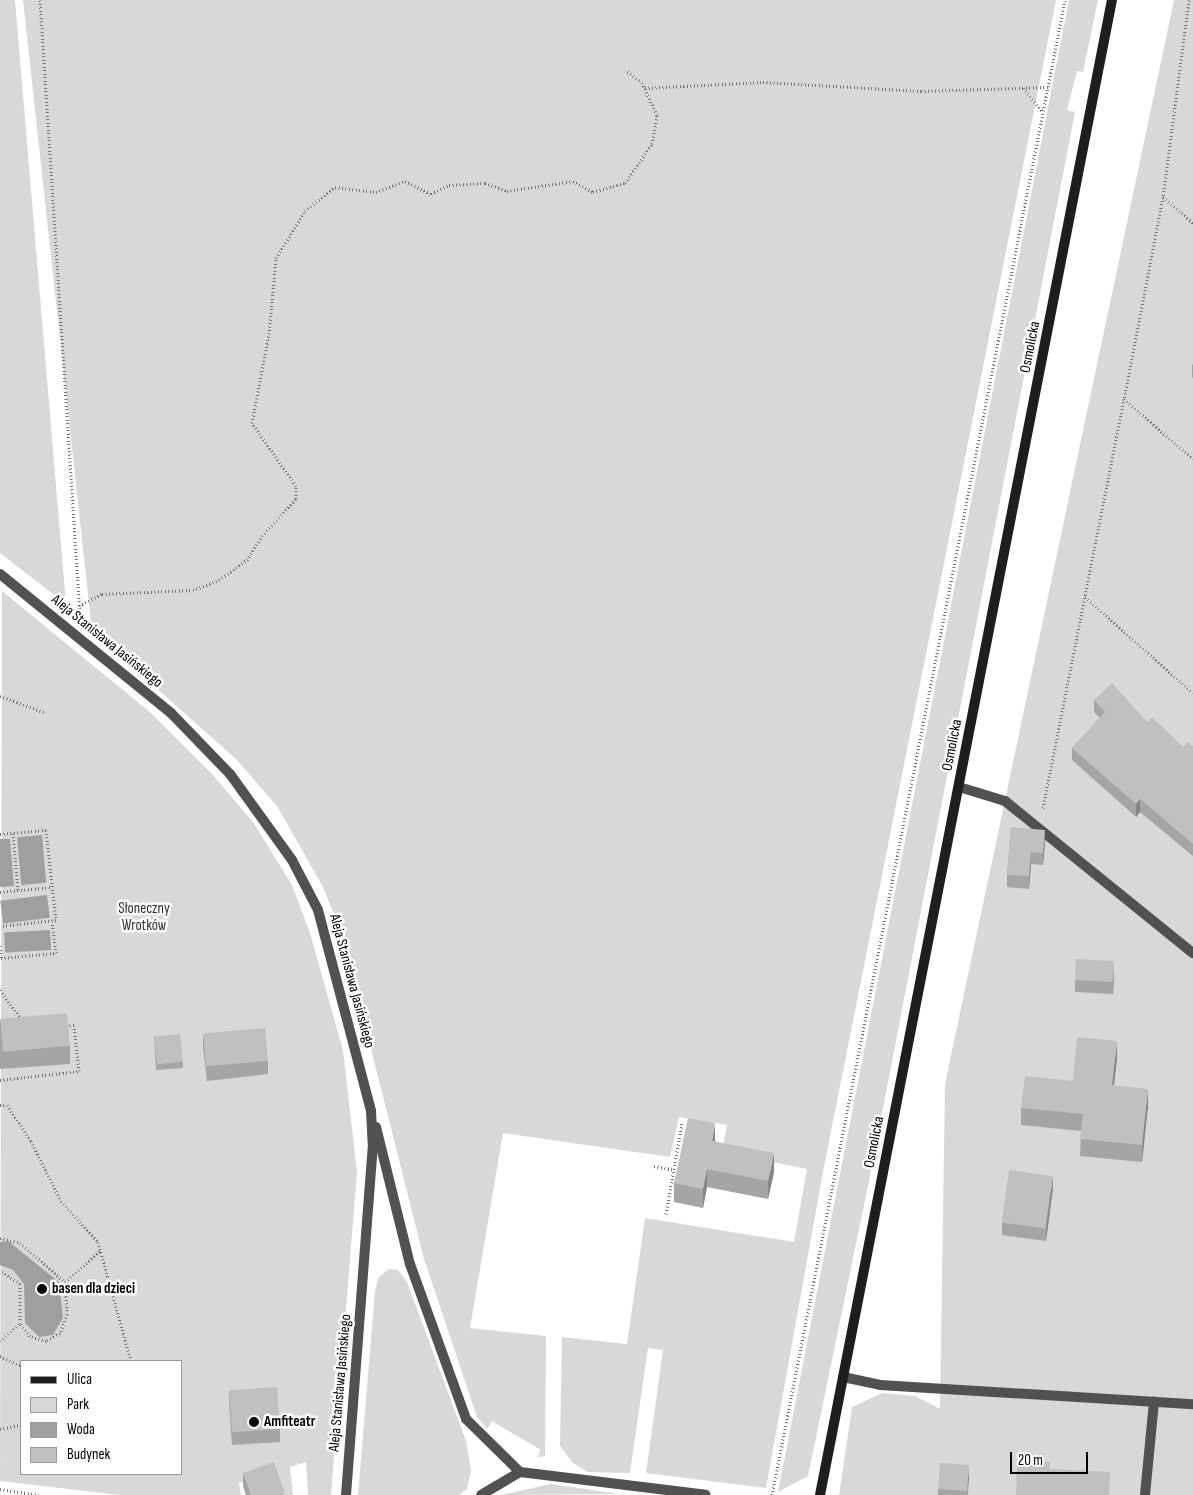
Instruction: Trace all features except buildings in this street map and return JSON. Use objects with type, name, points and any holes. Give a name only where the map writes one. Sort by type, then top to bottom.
[{"type":"street","name":"Osmolicka","points":[[820,1495],[1112,0]]},
{"type":"street","name":"Aleja Stanisława Jasińskiego","points":[[0,574],[171,713],[261,812],[318,910],[371,1111],[371,1183],[346,1495]]},
{"type":"street","points":[[959,787],[1005,801],[1193,954]]},
{"type":"street","points":[[371,1111],[410,1264],[466,1419],[520,1472],[706,1495]]},
{"type":"street","points":[[843,1377],[880,1385],[1193,1404]]},
{"type":"street","points":[[1145,1495],[1154,1401]]},
{"type":"street","points":[[481,1495],[520,1472]]},
{"type":"path","points":[[40,0],[80,625],[74,619]]},
{"type":"path","points":[[772,1495],[1065,0]]},
{"type":"path","points":[[1039,829],[1163,197],[1189,0]]},
{"type":"path","points":[[79,606],[102,594],[193,590],[219,580],[247,560],[262,536],[296,499],[296,486],[252,423],[269,334],[276,258],[305,211],[335,187],[376,192],[405,181],[431,194],[449,185],[485,183],[507,192],[573,182],[593,192],[604,192],[625,183],[652,144],[656,106],[645,88],[626,70]]},
{"type":"path","points":[[645,88],[763,82],[921,91],[1048,87]]},
{"type":"path","points":[[1023,88],[1043,112]]},
{"type":"path","points":[[1163,197],[1193,223]]},
{"type":"path","points":[[1124,399],[1193,459]]},
{"type":"path","points":[[1085,596],[1193,693]]},
{"type":"path","points":[[0,696],[46,713]]},
{"type":"path","points":[[0,834],[46,830],[56,953],[1,958],[0,946]]},
{"type":"path","points":[[13,833],[18,890]]},
{"type":"path","points":[[0,892],[52,887]]},
{"type":"path","points":[[0,926],[52,921]]},
{"type":"path","points":[[0,990],[23,1022]]},
{"type":"path","points":[[0,1080],[79,1071],[74,1025],[56,1027]]},
{"type":"path","points":[[0,1105],[8,1105],[32,1141],[61,1201],[100,1250],[131,1360]]},
{"type":"path","points":[[666,1214],[682,1122]]},
{"type":"path","points":[[654,1166],[674,1170]]},
{"type":"path","points":[[0,1238],[20,1243],[65,1282],[67,1314],[60,1333],[38,1340],[20,1323],[20,1284],[0,1270]]},
{"type":"path","points":[[65,1282],[100,1250]]},
{"type":"path","points":[[0,1341],[20,1323]]},
{"type":"path","points":[[0,1356],[20,1366]]},
{"type":"path","points":[[0,1429],[20,1425]]},
{"type":"path","points":[[0,1489],[39,1495]]},
{"type":"green space","points":[[0,0],[15,0],[66,604],[0,553]]},
{"type":"green space","points":[[23,0],[1056,0],[823,1172],[766,1488],[646,1473],[663,1350],[648,1348],[630,1473],[588,1472],[573,1463],[560,1446],[562,1337],[627,1344],[645,1218],[794,1242],[807,1169],[722,1152],[727,1125],[679,1117],[670,1157],[503,1133],[470,1328],[546,1336],[545,1456],[537,1457],[541,1450],[492,1421],[487,1429],[477,1417],[424,1259],[342,934],[323,887],[277,806],[236,759],[92,631]]},
{"type":"green space","points":[[1069,0],[1098,0],[1083,72],[1077,71],[1067,110],[1075,112],[869,1181],[808,1476],[778,1492]]},
{"type":"green space","points":[[1174,0],[1193,0],[1193,1495],[839,1495],[852,1407],[882,1393],[915,1396],[940,1409],[945,1084]]},
{"type":"green space","name":"Słoneczny Wrotków","points":[[2,591],[151,713],[212,774],[253,822],[292,885],[310,933],[343,1050],[357,1172],[331,1495],[308,1495],[306,1462],[290,1467],[293,1495],[285,1495],[277,1471],[239,1483],[241,1495],[120,1495],[0,1481]]},
{"type":"green space","points":[[389,1269],[398,1270],[407,1282],[466,1441],[471,1471],[467,1489],[459,1495],[358,1495],[375,1291],[379,1277]]},
{"type":"green space","points":[[551,1484],[619,1494],[501,1495]]},
{"type":"water","points":[[42,835],[46,883],[21,885],[17,837]]},
{"type":"water","points":[[0,839],[10,839],[14,886],[0,887]]},
{"type":"water","points":[[47,895],[50,918],[3,924],[0,901]]},
{"type":"water","points":[[50,930],[51,950],[5,952],[4,932]]},
{"type":"water","name":"basen dla dzieci","points":[[8,1241],[59,1282],[63,1318],[53,1335],[39,1337],[25,1323],[24,1284],[13,1270],[0,1265],[0,1242]]},
{"type":"place","name":"basen dla dzieci","points":[[42,1289]]},
{"type":"place","name":"Amfiteatr","points":[[254,1422]]}]
